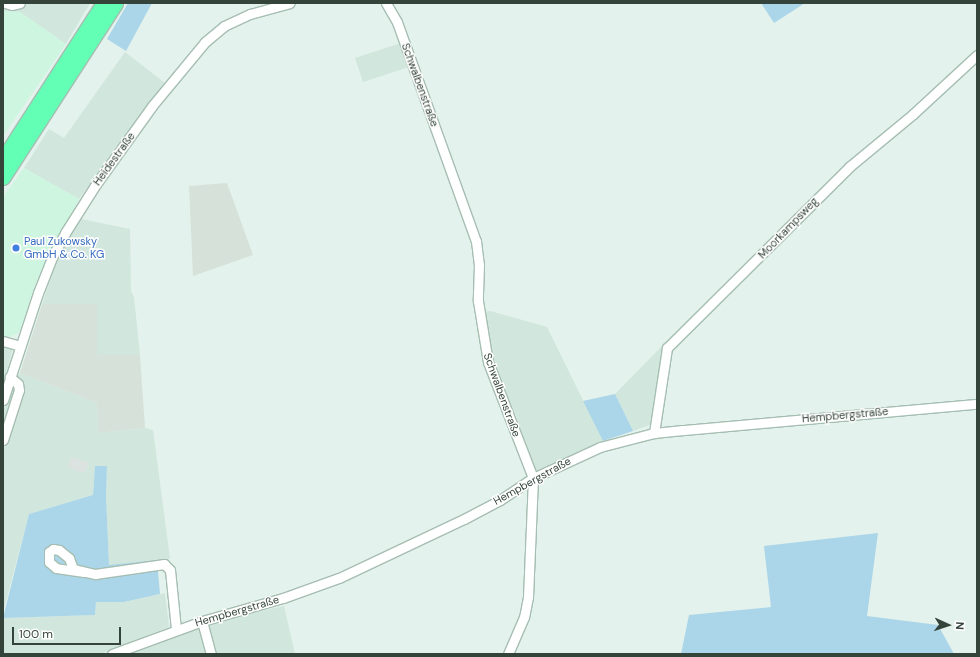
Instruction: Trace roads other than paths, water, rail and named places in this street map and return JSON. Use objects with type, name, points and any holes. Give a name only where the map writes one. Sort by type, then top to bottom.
[{"type":"highway","points":[[3,158],[103,3]]},
{"type":"highway","points":[[3,178],[116,3]]},
{"type":"street","points":[[5,3],[12,5],[20,3]]},
{"type":"street","name":"Heidestraße","points":[[3,400],[38,293],[64,233],[96,184],[166,88],[205,42],[224,26],[250,14],[290,3]]},
{"type":"street","name":"Schwalbenstraße","points":[[386,3],[397,22],[476,241],[479,265],[478,301],[488,362],[533,478],[528,597],[524,617],[508,654]]},
{"type":"street","name":"Moorkampsweg","points":[[654,433],[667,348],[849,167],[913,114],[977,54]]},
{"type":"street","points":[[3,341],[20,346]]},
{"type":"street","points":[[3,440],[19,390],[18,384],[10,377]]},
{"type":"street","name":"Hempbergstraße","points":[[112,654],[176,629],[283,598],[339,578],[464,519],[500,500],[533,478],[600,447],[654,433],[977,404]]},
{"type":"street","points":[[84,572],[95,574],[125,568],[164,564],[170,570],[176,629]]},
{"type":"street","points":[[202,621],[211,654]]},
{"type":"place","name":"Paul Zukowsky GmbH & Co. KG","points":[[16,248]]}]
